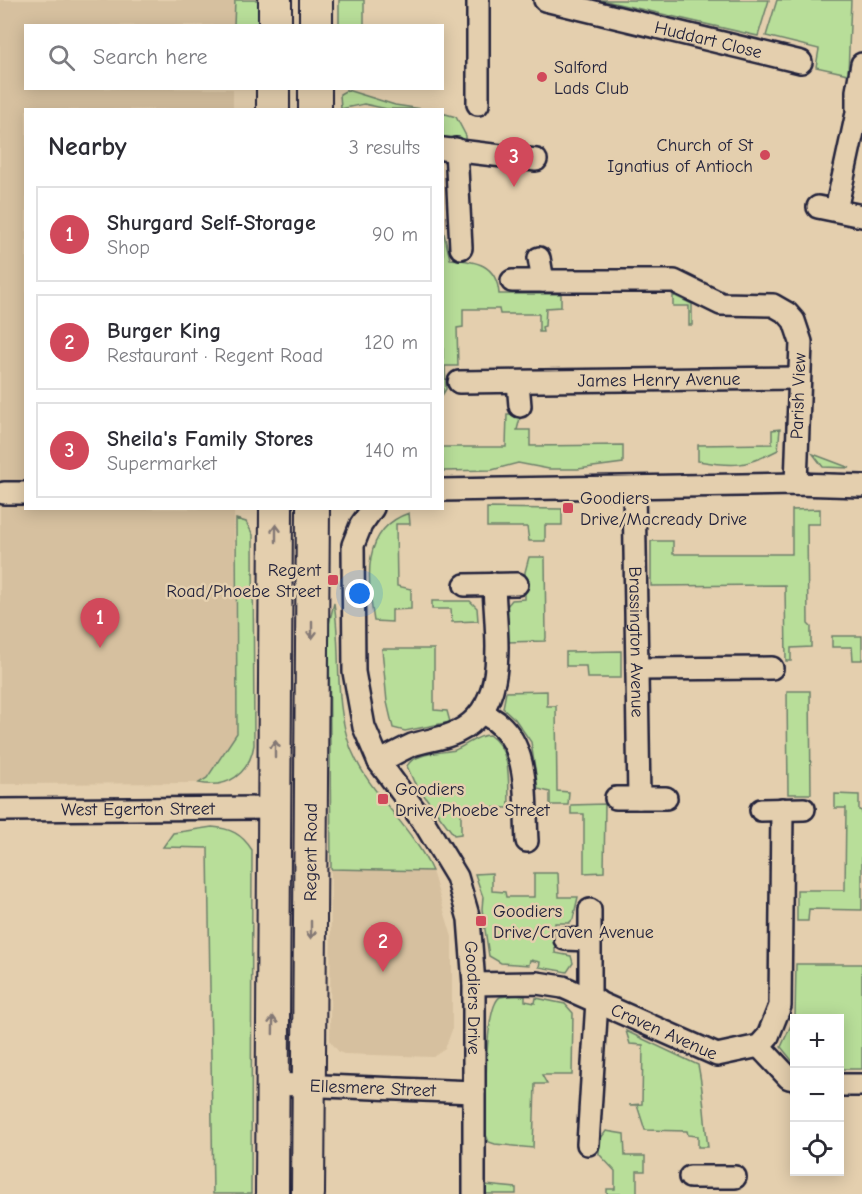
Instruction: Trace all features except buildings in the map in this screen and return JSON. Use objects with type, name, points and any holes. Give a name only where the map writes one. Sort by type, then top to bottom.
[{"type":"highway","points":[[275,0],[275,24]]},
{"type":"highway","points":[[316,0],[316,24]]},
{"type":"highway","points":[[273,90],[273,108]]},
{"type":"highway","points":[[315,90],[315,108]]},
{"type":"highway","name":"Regent Road","points":[[272,1194],[276,510]]},
{"type":"highway","name":"Regent Road","points":[[308,1194],[313,510]]},
{"type":"highway","points":[[288,1194],[288,1131],[294,1100],[309,1085]]},
{"type":"street","points":[[478,0],[478,104]]},
{"type":"street","name":"Huddart Close","points":[[545,0],[801,62]]},
{"type":"street","points":[[862,64],[857,91],[857,113],[827,208],[862,216]]},
{"type":"street","points":[[461,248],[451,214],[449,149],[536,160]]},
{"type":"street","points":[[539,258],[543,281]]},
{"type":"street","name":"Parish View","points":[[512,281],[674,280],[721,304],[773,305],[787,313],[799,331],[796,484]]},
{"type":"street","name":"James Henry Avenue","points":[[459,382],[799,378]]},
{"type":"street","points":[[518,382],[520,406]]},
{"type":"street","points":[[444,490],[796,484],[862,486]]},
{"type":"street","name":"Brassington Avenue","points":[[634,488],[639,798]]},
{"type":"street","points":[[4,493],[24,493]]},
{"type":"street","name":"Goodiers Drive","points":[[372,510],[361,525],[353,544],[354,672],[364,727],[379,762],[425,824],[457,877],[469,919],[474,984],[474,1194]]},
{"type":"street","points":[[379,762],[412,746],[457,732],[482,712],[490,699],[495,680],[494,584]]},
{"type":"street","points":[[465,585],[517,584]]},
{"type":"street","points":[[637,669],[772,668]]},
{"type":"street","points":[[482,712],[493,718],[516,743],[521,757],[534,804],[527,841]]},
{"type":"street","points":[[616,798],[666,798]]},
{"type":"street","name":"West Egerton Street","points":[[0,810],[275,808]]},
{"type":"street","points":[[782,809],[780,1006],[768,1036],[759,1046],[790,1078]]},
{"type":"street","points":[[761,810],[804,809]]},
{"type":"street","points":[[588,1144],[593,999],[588,940],[590,910]]},
{"type":"street","points":[[565,939],[588,940]]},
{"type":"street","name":"Craven Avenue","points":[[474,984],[537,983],[563,987],[708,1053],[728,1054],[759,1046]]},
{"type":"street","name":"Ellesmere Street","points":[[273,1084],[474,1092]]},
{"type":"street","points":[[844,1085],[862,1085]]},
{"type":"street","points":[[690,1177],[722,1182]]},
{"type":"shaded area","points":[[0,0],[235,0],[234,24],[24,24],[24,90],[233,90],[233,108],[24,108],[24,510],[234,510],[237,734],[207,778],[199,783],[0,784]]},
{"type":"shaded area","points":[[331,869],[432,871],[452,937],[452,1030],[445,1049],[433,1057],[344,1054],[339,1052],[330,1041]]},
{"type":"green space","points":[[235,0],[258,0],[258,24],[234,24]]},
{"type":"green space","points":[[339,0],[364,0],[364,24],[339,24]]},
{"type":"green space","points":[[601,0],[769,0],[758,36]]},
{"type":"green space","points":[[777,0],[851,0],[848,74],[816,67],[819,49],[766,36]]},
{"type":"green space","points":[[347,90],[395,105],[415,108],[382,108],[364,104],[341,108],[340,94]]},
{"type":"green space","points":[[444,114],[456,117],[466,136],[466,143],[444,142]]},
{"type":"green space","points":[[444,233],[450,259],[484,266],[494,276],[499,294],[561,294],[561,307],[546,308],[543,332],[539,332],[539,314],[500,314],[499,309],[463,309],[463,327],[457,328],[458,366],[445,366],[446,389],[444,392]]},
{"type":"green space","points":[[673,295],[692,304],[692,325],[689,325],[689,306],[673,306]]},
{"type":"green space","points":[[507,414],[521,414],[517,430],[530,430],[530,446],[623,445],[623,463],[578,469],[549,469],[518,463],[492,470],[444,471],[444,447],[506,447]]},
{"type":"green space","points":[[780,429],[778,450],[757,460],[730,465],[698,461],[698,445],[772,444],[772,430]]},
{"type":"green space","points":[[813,454],[850,468],[823,467]]},
{"type":"green space","points":[[487,508],[562,509],[562,525],[545,525],[545,541],[529,541],[527,527],[487,527]]},
{"type":"green space","points":[[820,509],[820,524],[807,524],[808,624],[811,627],[811,647],[791,648],[791,661],[786,661],[785,585],[651,586],[651,541],[673,541],[673,554],[792,554],[792,510]]},
{"type":"green space","points":[[409,513],[410,524],[396,524],[397,586],[411,589],[411,609],[392,610],[392,622],[374,621],[369,573],[375,543],[382,531],[393,521]]},
{"type":"green space","points":[[236,519],[246,522],[253,535],[254,745],[247,764],[236,777],[219,784],[199,783],[207,778],[237,733]]},
{"type":"green space","points":[[529,557],[545,557],[546,638],[545,641],[506,642],[507,606],[512,600],[525,599],[525,572]]},
{"type":"green space","points":[[432,601],[470,601],[477,608],[478,621],[452,622],[451,609],[432,609]]},
{"type":"green space","points":[[334,603],[342,713],[351,749],[359,766],[414,839],[432,871],[331,869],[329,624]]},
{"type":"green space","points":[[832,636],[862,636],[862,660],[853,660],[852,647],[832,647]]},
{"type":"green space","points":[[382,649],[434,649],[434,710],[447,711],[450,722],[405,731],[393,728],[387,702]]},
{"type":"green space","points":[[621,651],[621,678],[587,678],[586,666],[566,666],[566,652]]},
{"type":"green space","points":[[547,691],[547,706],[556,706],[557,791],[569,792],[568,805],[550,805],[550,792],[538,789],[531,742],[515,719],[503,708],[506,692]]},
{"type":"green space","points":[[787,691],[810,691],[811,794],[788,794]]},
{"type":"green space","points":[[489,735],[497,742],[506,759],[509,778],[509,808],[471,807],[471,811],[461,811],[461,834],[454,835],[414,782],[407,766],[415,758],[455,750],[480,737]]},
{"type":"green space","points":[[835,794],[859,795],[859,810],[862,811],[862,910],[809,909],[808,921],[797,921],[797,890],[845,890],[846,808],[835,808]]},
{"type":"green space","points":[[605,804],[604,872],[584,873],[584,814],[571,814],[571,805]]},
{"type":"green space","points":[[212,827],[235,833],[252,850],[251,1194],[213,1194],[208,848],[163,847],[173,833]]},
{"type":"green space","points":[[492,873],[492,891],[505,892],[506,897],[534,897],[534,873],[558,873],[559,897],[578,897],[573,919],[569,923],[555,923],[555,953],[571,956],[573,963],[567,972],[539,967],[540,962],[530,960],[529,965],[501,963],[489,956],[482,909],[483,897],[475,874]]},
{"type":"green space","points":[[796,964],[862,964],[862,1069],[844,1069],[844,1014],[795,1014]]},
{"type":"green space","points":[[525,996],[525,1001],[535,1003],[536,998],[565,1004],[573,1013],[572,1075],[542,1075],[547,1084],[535,1084],[533,1148],[495,1144],[489,1142],[486,1135],[487,1061],[491,1020],[500,997]]},
{"type":"green space","points":[[790,1028],[790,1058],[781,1047]]},
{"type":"green space","points":[[626,1031],[698,1065],[708,1147],[698,1147],[698,1136],[688,1135],[687,1131],[645,1130],[637,1105],[629,1105],[642,1104],[643,1045],[630,1044]]},
{"type":"green space","points":[[606,1131],[624,1134],[625,1156],[645,1156],[645,1171],[637,1171],[637,1194],[607,1194],[607,1189],[615,1189],[615,1171],[599,1154],[599,1141]]},
{"type":"green space","points":[[485,1185],[516,1188],[516,1194],[485,1194]]},
{"type":"place","name":"Salford Lads Club","points":[[542,77]]},
{"type":"place","name":"Church of St Ignatius of Antioch","points":[[765,155]]},
{"type":"place","name":"Sheila's Family Stores","points":[[514,187]]},
{"type":"place","name":"Goodiers Drive/Macready Drive","points":[[568,508]]},
{"type":"place","name":"Regent Road/Phoebe Street","points":[[333,580]]},
{"type":"place","name":"Shurgard Self-Storage","points":[[100,648]]},
{"type":"place","name":"Goodiers Drive/Phoebe Street","points":[[383,799]]},
{"type":"place","name":"Goodiers Drive/Craven Avenue","points":[[481,921]]},
{"type":"place","name":"Burger King","points":[[383,972]]}]
